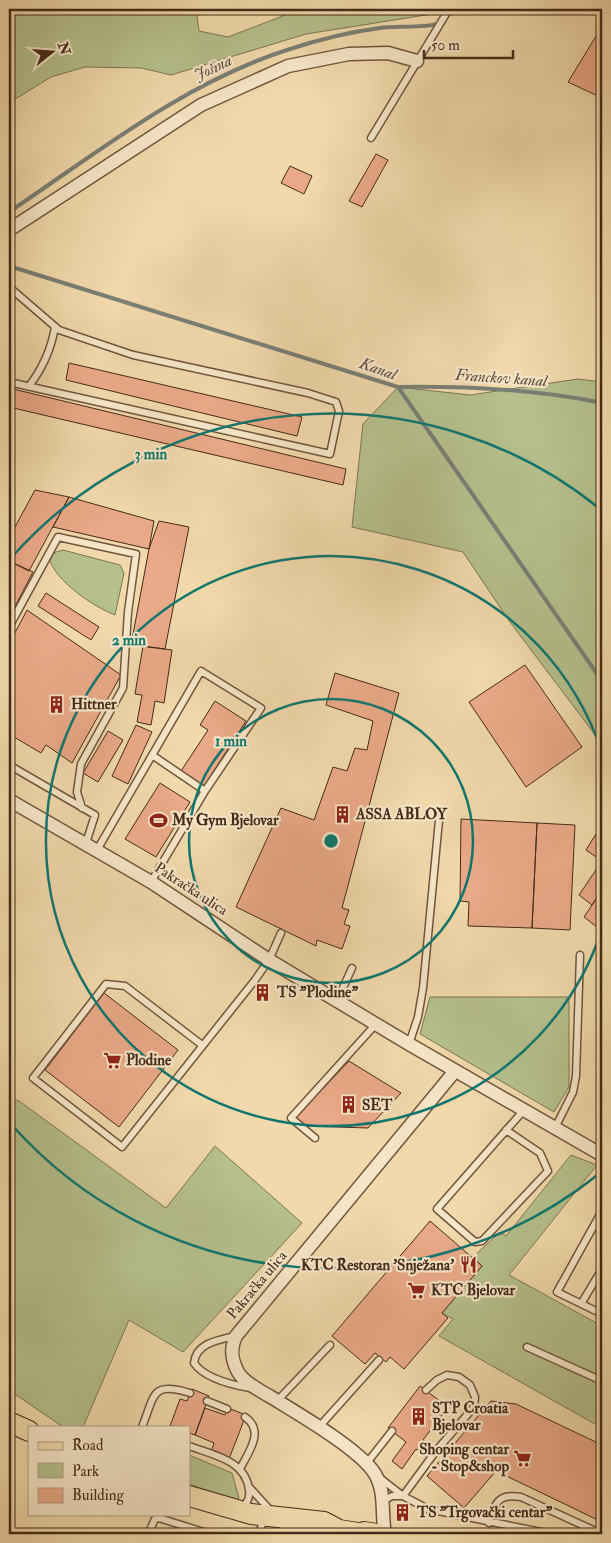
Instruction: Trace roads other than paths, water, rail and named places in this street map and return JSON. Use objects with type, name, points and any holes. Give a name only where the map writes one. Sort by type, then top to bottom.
[{"type":"main road","points":[[9,1422],[28,1431]]},
{"type":"main road","points":[[190,1496],[281,1524],[330,1534]]},
{"type":"main road","points":[[281,1524],[324,1522],[339,1530],[364,1533]]},
{"type":"street","points":[[9,230],[201,105],[288,66],[349,54],[388,53],[417,61]]},
{"type":"street","name":"Pakračka ulica","points":[[9,800],[151,882],[269,960],[337,1001],[602,1156]]},
{"type":"street","name":"Pakračka ulica","points":[[385,1534],[382,1501],[375,1474],[366,1464],[318,1428],[259,1390],[238,1373],[232,1359],[231,1347],[236,1336],[455,1071]]},
{"type":"street","points":[[364,1533],[376,1517],[382,1501]]},
{"type":"lane","points":[[371,138],[449,9]]},
{"type":"lane","points":[[9,287],[56,327],[133,355],[308,393],[336,402],[339,411],[330,454],[9,382]]},
{"type":"lane","points":[[29,386],[42,370],[56,327]]},
{"type":"lane","points":[[9,627],[58,537],[136,554],[128,612],[123,688],[81,764],[77,792],[82,808]]},
{"type":"lane","points":[[91,847],[152,755],[201,671],[261,708],[205,791],[151,882]]},
{"type":"lane","points":[[152,755],[205,791]]},
{"type":"lane","points":[[9,765],[95,815],[91,847]]},
{"type":"lane","points":[[409,1044],[418,1016],[423,988],[439,820]]},
{"type":"lane","points":[[202,1045],[125,986],[106,984],[33,1078],[122,1148],[269,960],[281,933]]},
{"type":"lane","points":[[555,1128],[573,1092],[576,1076],[580,955]]},
{"type":"lane","points":[[337,1001],[352,968]]},
{"type":"lane","points":[[315,1138],[291,1118],[376,1024]]},
{"type":"lane","points":[[506,1130],[540,1153],[548,1171],[482,1242],[475,1242],[437,1209],[506,1130],[524,1110]]},
{"type":"lane","points":[[602,1211],[557,1292],[602,1314]]},
{"type":"lane","points":[[581,1304],[602,1269]]},
{"type":"lane","points":[[236,1336],[212,1342],[202,1347],[194,1354],[194,1363],[209,1374],[237,1386],[259,1390]]},
{"type":"lane","points":[[277,1401],[330,1345]]},
{"type":"lane","points":[[527,1347],[602,1381]]},
{"type":"lane","points":[[318,1428],[379,1360]]},
{"type":"lane","points":[[403,1496],[436,1451],[474,1407],[475,1397],[470,1385],[459,1377],[447,1375],[437,1380],[426,1390]]},
{"type":"lane","points":[[142,1426],[158,1390],[164,1387],[190,1393]]},
{"type":"lane","points":[[207,1401],[227,1410]]},
{"type":"lane","points":[[240,1469],[256,1435],[255,1427],[245,1417]]},
{"type":"lane","points":[[366,1464],[392,1431]]},
{"type":"lane","points":[[190,1446],[230,1462],[240,1469],[244,1473],[249,1487],[281,1524]]},
{"type":"lane","points":[[375,1474],[403,1496],[428,1509],[488,1523],[550,1534]]},
{"type":"lane","points":[[232,1508],[241,1507],[248,1500],[249,1487]]},
{"type":"lane","points":[[488,1523],[494,1506],[502,1498],[509,1495],[521,1497],[602,1534]]},
{"type":"lane","points":[[382,1501],[392,1496],[403,1496]]},
{"type":"lane","points":[[148,1534],[155,1519],[160,1518],[210,1534]]},
{"type":"waterway","name":"Jošina","points":[[9,212],[142,121],[212,81],[249,64],[298,46],[345,34],[380,28],[428,26],[440,23]]},
{"type":"waterway","name":"Kanal","points":[[9,266],[398,387],[602,681]]},
{"type":"waterway","name":"Franckov kanal","points":[[398,387],[500,389],[551,394],[602,403]]},
{"type":"place","name":"Hittner","points":[[57,704]]},
{"type":"place","name":"ASSA ABLOY","points":[[342,814]]},
{"type":"place","name":"My Gym Bjelovar","points":[[158,820]]},
{"type":"place","name":"TS \"Plodine\"","points":[[263,992]]},
{"type":"place","name":"Plodine","points":[[112,1060]]},
{"type":"place","name":"SET","points":[[348,1105]]},
{"type":"place","name":"KTC Restoran 'Snježana'","points":[[468,1265]]},
{"type":"place","name":"KTC Bjelovar","points":[[417,1290]]},
{"type":"place","name":"STP Croatia Bjelovar","points":[[418,1417]]},
{"type":"place","name":"Shoping centar - Stop&shop","points":[[523,1458]]},
{"type":"place","name":"TS \"Trgovački centar\"","points":[[403,1512]]}]
